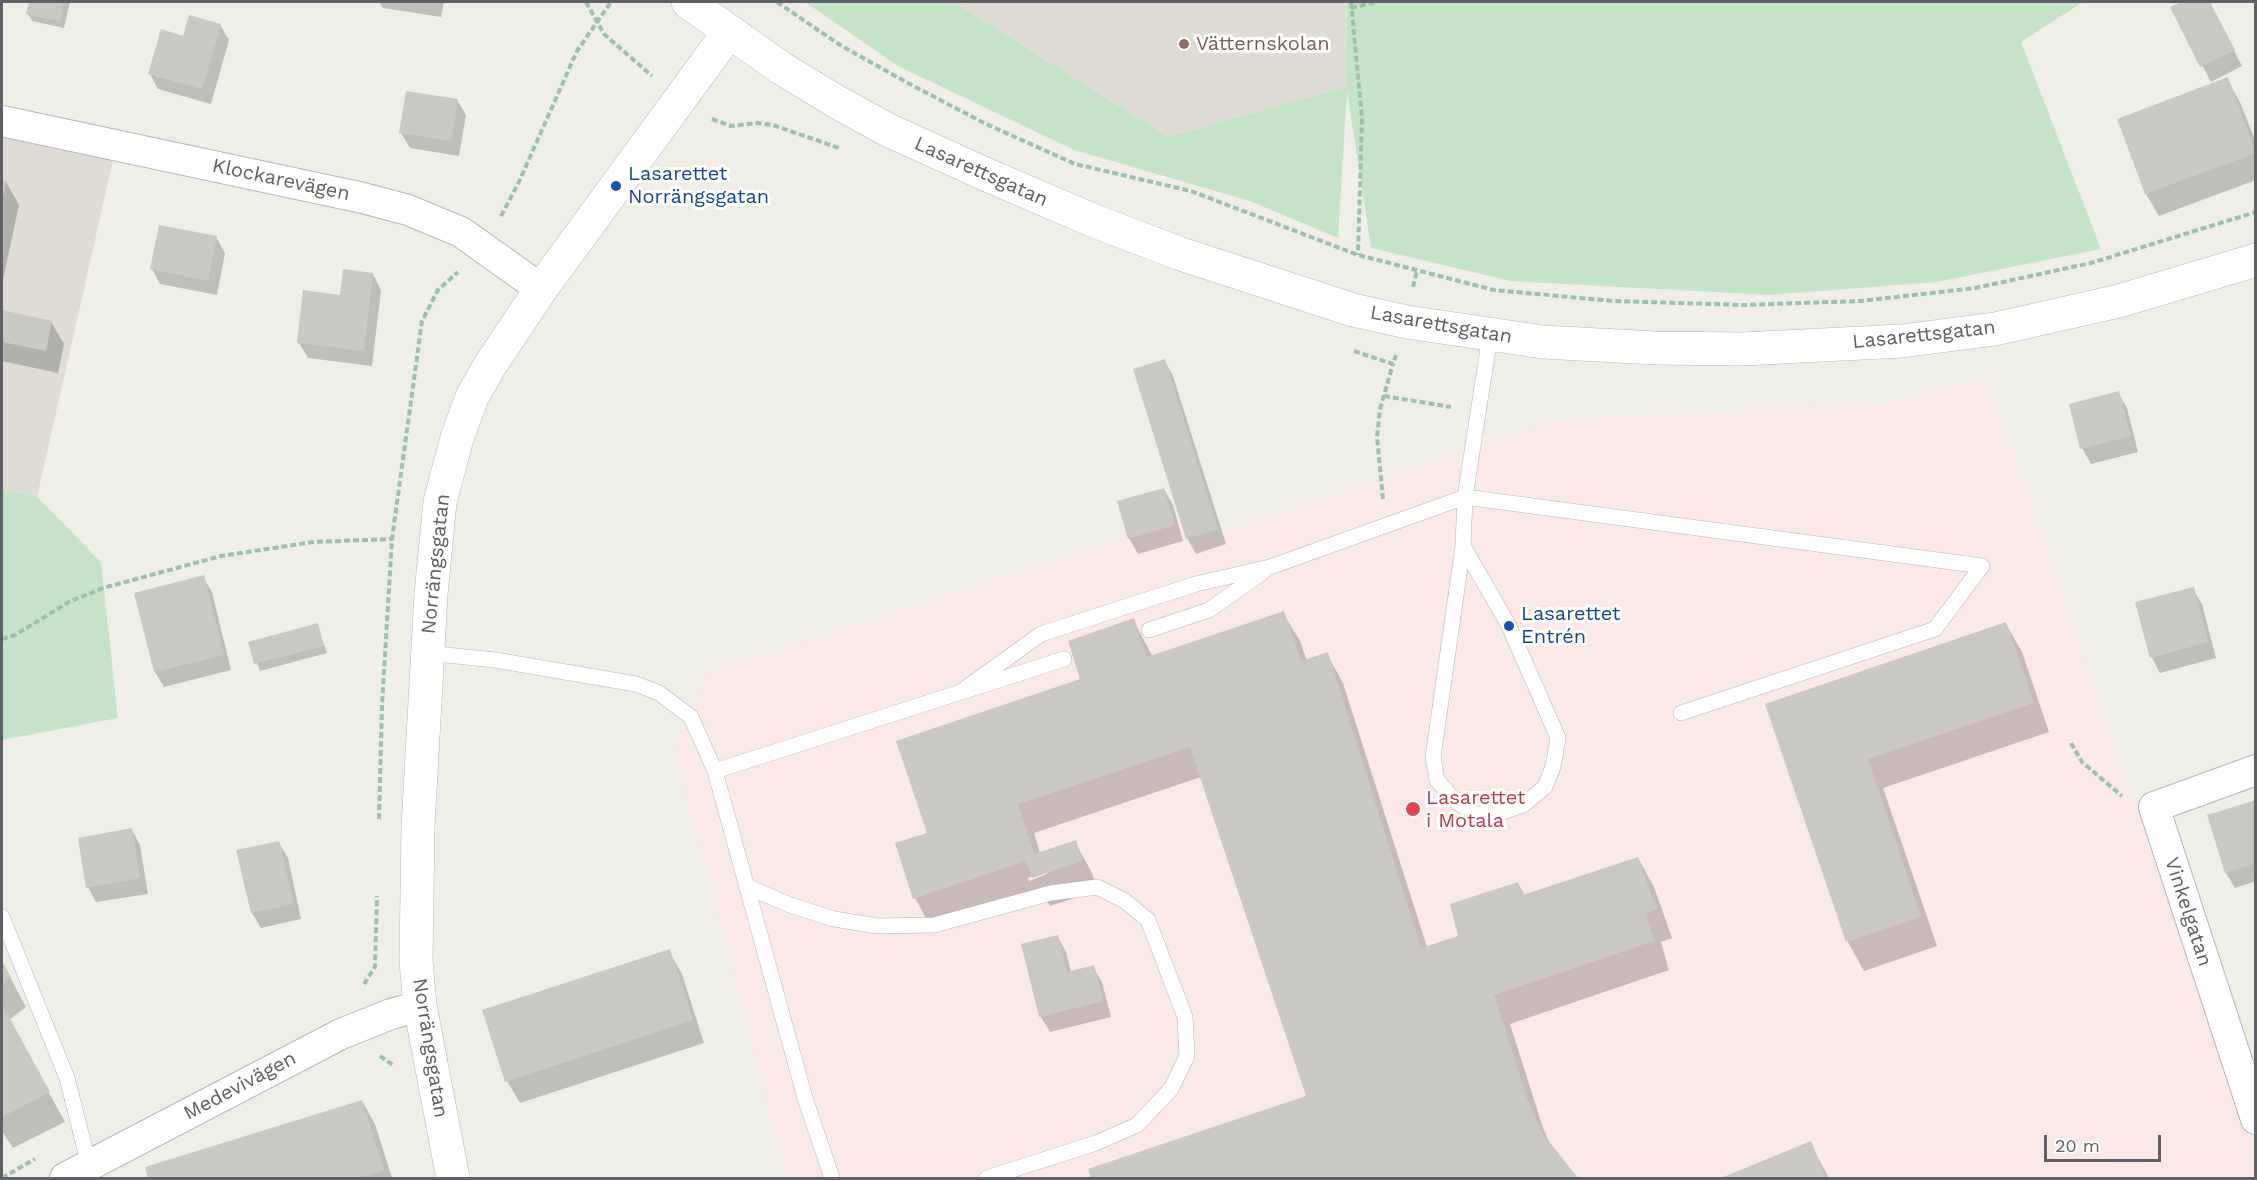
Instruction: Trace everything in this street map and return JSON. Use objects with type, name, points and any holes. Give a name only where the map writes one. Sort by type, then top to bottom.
[{"type":"street","name":"Lasarettsgatan","points":[[687,2],[781,68],[888,130],[1092,220],[1190,257],[1353,310],[1490,336],[1656,348],[1742,349],[1902,341],[1995,329],[2119,301],[2256,260]]},
{"type":"street","name":"Norrängsgatan","points":[[453,1179],[420,1006],[416,901],[427,653],[440,502],[457,438],[472,397],[541,289],[729,32]]},
{"type":"street","name":"Klockarevägen","points":[[2,121],[363,198],[408,210],[461,232],[541,289]]},
{"type":"street","points":[[2154,807],[2256,770]]},
{"type":"street","name":"Vinkelgatan","points":[[2154,807],[2256,1119]]},
{"type":"street","name":"Medevivägen","points":[[77,1172],[361,1025],[420,1006]]},
{"type":"lane","points":[[1463,546],[1509,626],[1558,738],[1553,767],[1545,787],[1523,805],[1500,813],[1475,814],[1455,801],[1437,780],[1433,757],[1463,546],[1465,497],[1490,336]]},
{"type":"lane","points":[[963,690],[1041,634],[1196,584],[1270,567],[1465,497],[1982,566],[1935,629],[1681,713]]},
{"type":"lane","points":[[1149,630],[1209,610],[1270,567]]},
{"type":"lane","points":[[427,653],[495,660],[605,677],[659,693],[691,717],[715,771],[805,1098],[832,1179]]},
{"type":"lane","points":[[715,771],[1064,658]]},
{"type":"lane","points":[[746,886],[789,905],[834,919],[878,926],[934,925],[1052,893],[1097,887],[1125,901],[1148,920],[1185,1017],[1187,1056],[1171,1089],[1137,1125],[1096,1143],[987,1179]]},
{"type":"lane","points":[[2,917],[67,1078],[77,1172]]},
{"type":"path","points":[[596,20],[611,2]]},
{"type":"path","points":[[777,2],[840,45],[906,82],[984,123],[1075,164],[1191,191],[1358,255],[1494,290],[1601,300],[1744,305],[1861,301],[1975,288],[2091,263],[2256,213]]},
{"type":"path","points":[[1351,2],[1362,118],[1358,255]]},
{"type":"path","points":[[1351,8],[1376,2]]},
{"type":"path","points":[[1389,526],[1379,477],[1377,437],[1384,396],[1393,363]]},
{"type":"path","points":[[1384,396],[1478,411]]},
{"type":"path","points":[[2,639],[15,635],[69,602],[103,588],[221,556],[313,542],[392,539]]},
{"type":"path","points":[[2071,742],[2082,762],[2098,778],[2131,803],[2146,810],[2154,807]]},
{"type":"path","points":[[361,1025],[363,1050],[388,1060],[397,1070]]},
{"type":"shaded area","name":"Vätternskolan","points":[[954,2],[1347,2],[1346,87],[1168,137]]},
{"type":"shaded area","points":[[2,117],[116,147],[37,497],[2,489]]},
{"type":"shaded area","name":"Lasarettet i Motala","points":[[1988,379],[2255,1146],[2255,1178],[787,1178],[674,750],[706,674],[1179,519],[1189,546],[1553,420],[1882,404]]},
{"type":"green space","points":[[805,2],[954,2],[1168,137],[1346,87],[1347,2],[2083,2],[2021,42],[2101,249],[1937,282],[1769,295],[1511,281],[1371,248],[1347,91],[1338,238],[1250,201],[1074,150],[898,66]]},
{"type":"green space","points":[[2,489],[37,497],[101,562],[118,718],[2,740]]},
{"type":"building","points":[[29,2],[64,2],[60,21],[26,14]]},
{"type":"building","points":[[2181,2],[2210,2],[2235,50],[2200,67],[2170,7]]},
{"type":"building","points":[[189,15],[221,24],[202,89],[148,74],[161,29],[183,36]]},
{"type":"building","points":[[2228,77],[2256,153],[2145,194],[2117,119]]},
{"type":"building","points":[[406,91],[458,99],[451,141],[399,133]]},
{"type":"building","points":[[2,180],[7,181],[2,201]]},
{"type":"building","points":[[159,225],[217,236],[208,281],[150,269]]},
{"type":"building","points":[[343,269],[373,273],[364,351],[297,343],[303,290],[340,295]]},
{"type":"building","points":[[2,310],[52,321],[46,351],[2,342]]},
{"type":"building","points":[[1165,359],[1218,529],[1186,539],[1133,369]]},
{"type":"building","points":[[2119,391],[2131,436],[2080,449],[2069,404]]},
{"type":"building","points":[[1164,488],[1175,525],[1128,539],[1117,501]]},
{"type":"building","points":[[204,575],[224,655],[154,672],[134,593]]},
{"type":"building","points":[[2194,587],[2208,642],[2150,658],[2135,602]]},
{"type":"building","points":[[1284,611],[1301,661],[1328,652],[1421,948],[1458,936],[1450,904],[1518,882],[1523,895],[1638,857],[1657,909],[1646,913],[1654,941],[1494,995],[1527,1098],[1543,1134],[1578,1178],[1091,1178],[1088,1169],[1306,1096],[1190,747],[1018,804],[1034,854],[1076,840],[1082,861],[1032,878],[1026,861],[913,899],[895,843],[927,833],[896,741],[1080,679],[1068,641],[1134,618],[1147,657]]},
{"type":"building","points":[[2006,622],[2034,703],[1868,759],[1921,917],[1846,942],[1765,704]]},
{"type":"building","points":[[318,623],[324,646],[254,664],[248,642]]},
{"type":"building","points":[[2256,800],[2256,863],[2225,873],[2207,815]]},
{"type":"building","points":[[132,828],[140,878],[86,888],[78,838]]},
{"type":"building","points":[[279,841],[294,904],[251,913],[236,850]]},
{"type":"building","points":[[1058,935],[1067,972],[1094,965],[1103,1001],[1039,1017],[1021,944]]},
{"type":"building","points":[[670,949],[693,1020],[505,1082],[482,1010]]},
{"type":"building","points":[[2,961],[11,977],[2,985]]},
{"type":"building","points":[[2,1004],[50,1092],[2,1117]]},
{"type":"building","points":[[362,1100],[384,1170],[358,1178],[148,1178],[145,1167]]},
{"type":"building","points":[[1811,1141],[1826,1178],[1721,1178]]},
{"type":"place","name":"Vätternskolan","points":[[1184,44]]},
{"type":"place","name":"Lasarettet Norrängsgatan","points":[[616,186]]},
{"type":"place","name":"Lasarettet Entrén","points":[[1509,626]]},
{"type":"place","name":"Lasarettet i Motala","points":[[1413,809]]}]
